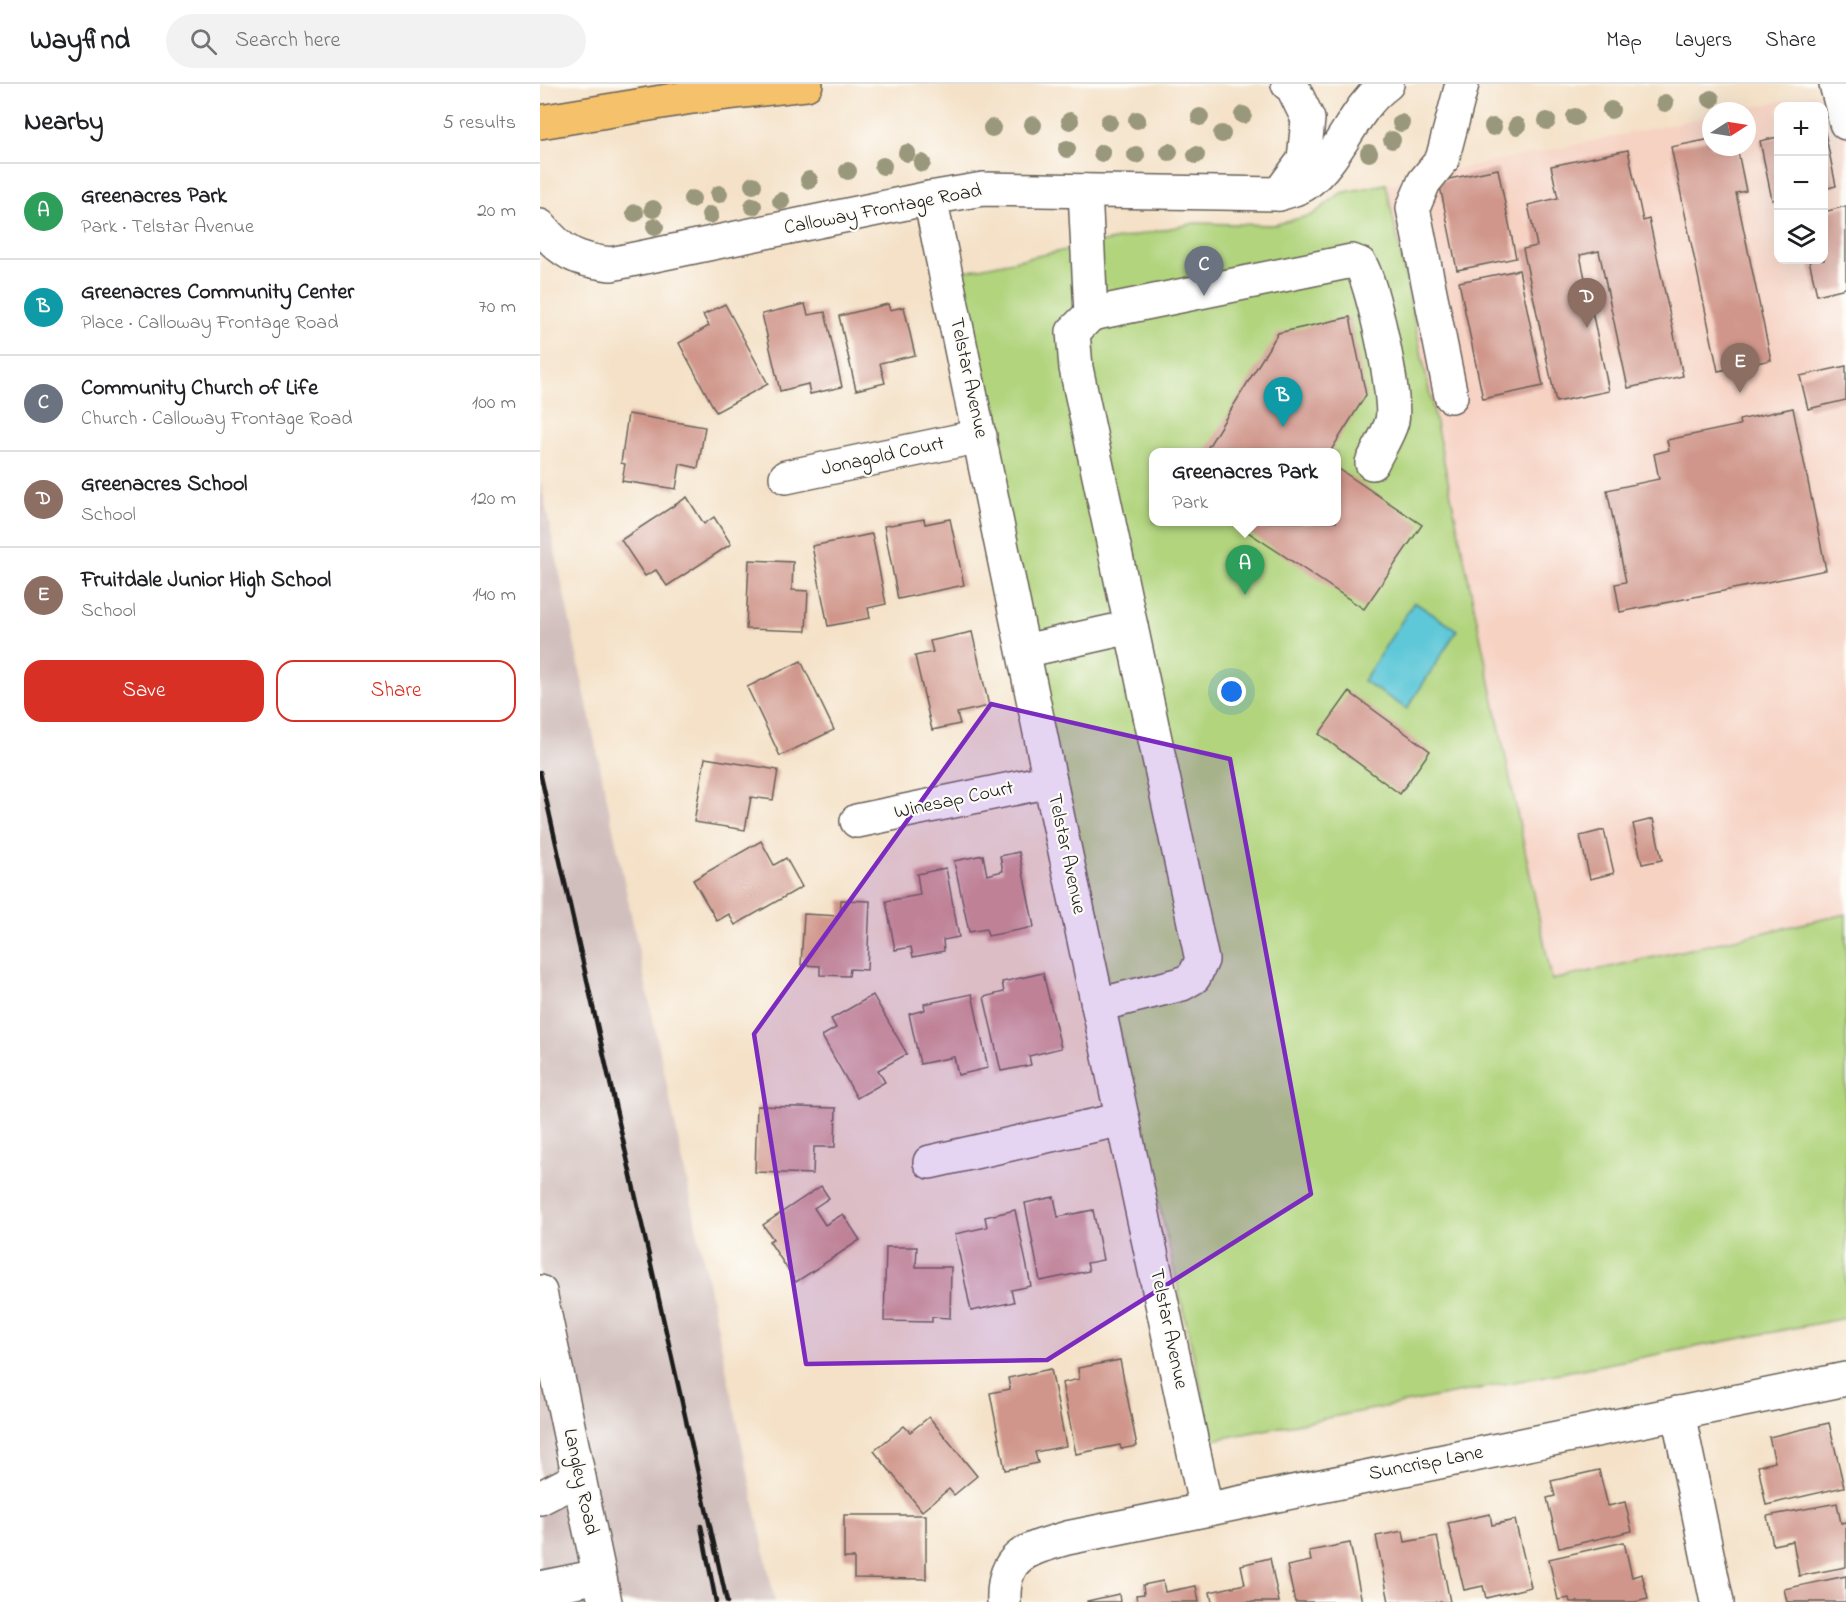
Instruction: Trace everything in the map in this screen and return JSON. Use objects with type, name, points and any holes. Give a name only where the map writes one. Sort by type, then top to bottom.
[{"type":"main road","points":[[540,122],[692,97],[806,84]]},
{"type":"street","points":[[1279,194],[1304,160],[1308,118],[1292,86],[1288,84]]},
{"type":"street","name":"Calloway Frontage Road","points":[[540,226],[563,251],[586,261],[610,264],[983,189],[1279,194],[1303,186],[1320,171],[1372,95],[1387,84]]},
{"type":"street","points":[[1451,396],[1413,208],[1424,182],[1442,160],[1462,84]]},
{"type":"street","points":[[1836,84],[1846,123]]},
{"type":"street","points":[[1085,191],[1091,314]]},
{"type":"street","name":"Telstar Avenue","points":[[930,198],[1050,781],[1206,1509]]},
{"type":"street","points":[[1098,1005],[1182,984],[1194,977],[1202,960],[1076,368],[1073,332],[1091,314],[1352,261],[1360,264],[1371,289],[1392,397],[1392,422],[1372,463]]},
{"type":"street","name":"Jonagold Court","points":[[786,477],[980,436]]},
{"type":"street","points":[[1024,651],[1131,627]]},
{"type":"street","name":"Winesap Court","points":[[857,821],[1050,781]]},
{"type":"street","points":[[930,1162],[1123,1119]]},
{"type":"street","name":"Langley Road","points":[[540,1292],[602,1589]]},
{"type":"street","name":"Suncrisp Lane","points":[[1004,1602],[1003,1580],[1011,1562],[1037,1547],[1067,1538],[1846,1379]]},
{"type":"street","points":[[1678,1413],[1718,1602]]},
{"type":"street","points":[[540,1498],[579,1478]]},
{"type":"street","points":[[540,1588],[602,1589]]},
{"type":"highlighted area","points":[[991,704],[1230,759],[1311,1194],[1047,1360],[806,1364],[754,1034]]},
{"type":"shaded area","points":[[1846,88],[1846,914],[1552,980],[1386,184],[1702,118],[1702,156],[1756,156],[1756,106],[1774,103],[1774,264],[1828,264],[1828,102],[1778,102]]},
{"type":"shaded area","points":[[540,479],[775,1602],[540,1602]]},
{"type":"green space","points":[[1386,184],[1552,980],[1846,914],[1846,1318],[1213,1440],[946,275],[1195,223],[1273,225],[1312,215],[1341,193]]},
{"type":"water","points":[[1414,602],[1457,630],[1407,709],[1363,681]]},
{"type":"building","points":[[1774,138],[1774,200],[1772,200],[1760,141]]},
{"type":"building","points":[[1702,141],[1702,156],[1739,156],[1746,191],[1736,193],[1771,360],[1718,371],[1671,147]]},
{"type":"building","points":[[1828,147],[1836,186],[1828,188]]},
{"type":"building","points":[[1628,150],[1643,221],[1649,219],[1683,376],[1628,388],[1599,251],[1580,255],[1609,391],[1556,402],[1523,249],[1537,246],[1528,205],[1558,198],[1551,166]]},
{"type":"building","points":[[1498,169],[1516,258],[1457,270],[1439,181]]},
{"type":"building","points":[[1846,206],[1846,288],[1817,295],[1810,264],[1828,264],[1828,211]]},
{"type":"building","points":[[1519,270],[1543,386],[1483,399],[1459,282]]},
{"type":"building","points":[[725,304],[768,384],[716,412],[679,343],[709,326],[703,315]]},
{"type":"building","points":[[805,304],[808,315],[825,312],[842,387],[810,394],[808,384],[780,391],[762,314]]},
{"type":"building","points":[[888,304],[890,310],[904,307],[915,355],[880,363],[885,383],[856,390],[839,316]]},
{"type":"building","points":[[1350,317],[1366,395],[1333,448],[1207,448],[1278,333]]},
{"type":"building","points":[[1846,366],[1846,400],[1808,409],[1800,376]]},
{"type":"building","points":[[1793,408],[1826,570],[1620,612],[1615,584],[1626,582],[1607,490],[1659,479],[1654,454],[1669,450],[1667,440],[1740,425],[1739,420]]},
{"type":"building","points":[[628,414],[705,427],[698,468],[680,464],[676,489],[622,481],[625,464],[621,463]]},
{"type":"building","points":[[1341,470],[1422,525],[1364,609],[1239,526],[1341,526]]},
{"type":"building","points":[[687,497],[704,524],[714,517],[731,544],[667,586],[656,570],[645,576],[621,540]]},
{"type":"building","points":[[924,519],[925,524],[950,519],[964,585],[898,599],[884,526]]},
{"type":"building","points":[[872,534],[886,604],[868,608],[870,618],[828,626],[812,546]]},
{"type":"building","points":[[749,560],[793,562],[792,590],[808,591],[806,631],[746,629]]},
{"type":"building","points":[[972,632],[989,706],[957,713],[960,724],[932,730],[915,656],[933,652],[930,641]]},
{"type":"building","points":[[801,661],[834,730],[780,756],[747,687]]},
{"type":"building","points":[[1349,692],[1430,751],[1400,794],[1319,734]]},
{"type":"building","points":[[705,758],[778,770],[773,800],[751,797],[745,830],[694,822]]},
{"type":"building","points":[[1653,819],[1662,860],[1642,864],[1633,824]]},
{"type":"building","points":[[1604,830],[1614,873],[1590,879],[1580,836]]},
{"type":"building","points":[[761,841],[774,865],[786,858],[802,887],[735,925],[729,914],[717,921],[693,880]]},
{"type":"building","points":[[1019,852],[1034,927],[988,936],[986,929],[969,932],[954,861],[983,855],[987,875],[1003,871],[1000,856]]},
{"type":"building","points":[[946,868],[959,937],[943,940],[944,951],[913,957],[911,947],[895,950],[886,901],[920,895],[917,874]]},
{"type":"building","points":[[841,900],[870,901],[867,970],[850,969],[849,976],[820,975],[820,966],[801,965],[804,914],[840,916]]},
{"type":"building","points":[[1043,973],[1061,1048],[1029,1056],[1031,1065],[1001,1071],[984,997],[1004,992],[1002,982]]},
{"type":"building","points":[[972,994],[988,1068],[958,1075],[954,1057],[920,1064],[909,1014],[925,1010],[924,1004]]},
{"type":"building","points":[[873,995],[907,1054],[878,1070],[885,1082],[857,1098],[822,1036],[836,1028],[831,1019]]},
{"type":"building","points":[[757,1106],[836,1108],[835,1147],[814,1147],[813,1174],[755,1172]]},
{"type":"building","points":[[821,1186],[829,1198],[814,1208],[825,1225],[843,1214],[860,1240],[796,1282],[769,1241],[773,1239],[763,1225]]},
{"type":"building","points":[[1054,1197],[1058,1217],[1093,1210],[1103,1260],[1087,1263],[1089,1271],[1040,1281],[1025,1203]]},
{"type":"building","points":[[1015,1210],[1031,1286],[1011,1290],[1014,1302],[971,1311],[955,1234],[987,1227],[985,1217]]},
{"type":"building","points":[[886,1247],[917,1247],[916,1267],[951,1267],[950,1318],[932,1317],[932,1322],[884,1321]]},
{"type":"building","points":[[1120,1360],[1137,1446],[1121,1449],[1120,1445],[1076,1454],[1062,1383],[1079,1379],[1078,1368]]},
{"type":"building","points":[[1051,1369],[1066,1446],[1035,1452],[1038,1463],[1005,1470],[990,1393],[1010,1389],[1008,1378]]},
{"type":"building","points":[[929,1417],[977,1476],[954,1495],[949,1489],[922,1511],[874,1451],[904,1426],[910,1432]]},
{"type":"building","points":[[1829,1423],[1844,1487],[1766,1505],[1758,1466],[1775,1462],[1769,1437]]},
{"type":"building","points":[[1599,1470],[1608,1506],[1625,1502],[1632,1531],[1559,1548],[1547,1498],[1555,1496],[1551,1481]]},
{"type":"building","points":[[1837,1503],[1841,1523],[1846,1522],[1846,1567],[1799,1576],[1793,1541],[1773,1545],[1767,1516]]},
{"type":"building","points":[[1490,1514],[1492,1525],[1515,1520],[1531,1587],[1486,1598],[1483,1586],[1464,1590],[1448,1523]]},
{"type":"building","points":[[844,1515],[926,1515],[926,1579],[854,1578],[854,1558],[844,1558]]},
{"type":"building","points":[[1403,1531],[1405,1542],[1437,1536],[1450,1602],[1389,1602],[1376,1536]]},
{"type":"building","points":[[1624,1542],[1632,1577],[1642,1574],[1648,1599],[1635,1602],[1570,1602],[1569,1598],[1558,1600],[1549,1559]]},
{"type":"building","points":[[1350,1543],[1362,1602],[1295,1602],[1287,1566],[1311,1561],[1309,1551]]},
{"type":"building","points":[[1270,1558],[1279,1602],[1212,1602],[1210,1592],[1245,1584],[1241,1565]]},
{"type":"building","points":[[1846,1576],[1846,1602],[1787,1602],[1784,1589]]},
{"type":"building","points":[[1163,1581],[1165,1592],[1196,1586],[1199,1602],[1137,1602],[1136,1595],[1144,1594],[1143,1585]]},
{"type":"building","points":[[1119,1594],[1120,1602],[1087,1602],[1087,1601]]},
{"type":"railway","points":[[540,772],[727,1602]]},
{"type":"railway","points":[[701,1526],[716,1602]]},
{"type":"place","name":"Community Church of Life","points":[[1204,296]]},
{"type":"place","name":"Greenacres School","points":[[1587,328]]},
{"type":"place","name":"Fruitdale Junior High School","points":[[1740,393]]},
{"type":"place","name":"Greenacres Community Center","points":[[1283,427]]},
{"type":"place","name":"Greenacres Park","points":[[1245,595]]}]
